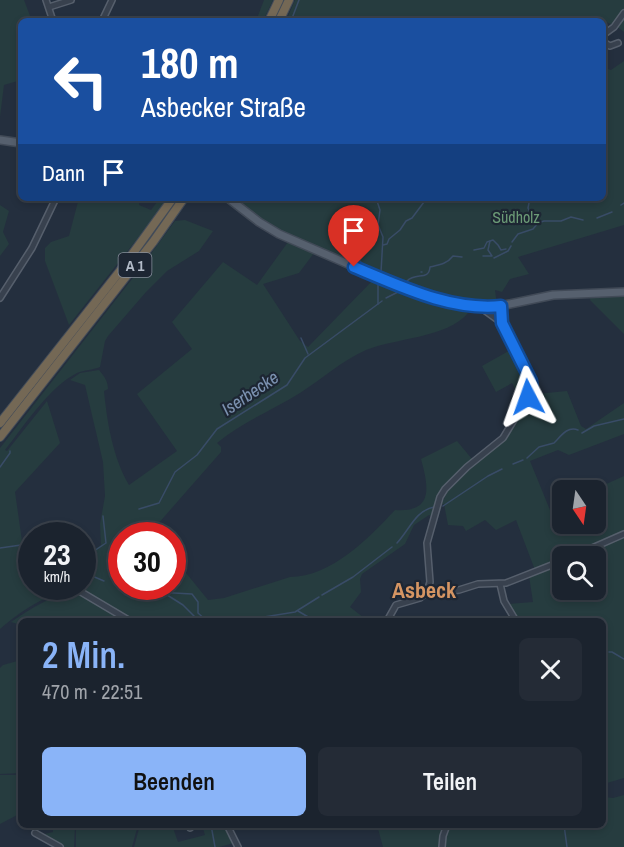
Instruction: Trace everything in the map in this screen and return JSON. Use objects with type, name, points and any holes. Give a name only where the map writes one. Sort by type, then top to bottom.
[{"type":"highway","points":[[270,18],[279,0]]},
{"type":"highway","points":[[280,18],[289,0]]},
{"type":"highway","name":"A 1","points":[[0,423],[171,201]]},
{"type":"highway","name":"A 1","points":[[0,437],[153,242],[182,201]]},
{"type":"main road","points":[[0,140],[18,143]]},
{"type":"main road","points":[[232,201],[270,229],[352,267],[443,301],[461,305],[498,307],[553,295],[624,292]]},
{"type":"street","points":[[46,0],[52,18]]},
{"type":"street","points":[[49,7],[71,0]]},
{"type":"street","points":[[103,18],[112,0]]},
{"type":"street","points":[[606,33],[614,27],[624,13]]},
{"type":"street","points":[[606,44],[610,46],[618,43]]},
{"type":"street","points":[[0,298],[32,248],[55,201]]},
{"type":"street","points":[[480,307],[500,321]]},
{"type":"street","points":[[389,618],[396,605],[420,598],[427,592],[430,582],[427,543],[440,497],[450,483],[467,467],[503,438],[532,390],[525,366],[500,321],[498,307]]},
{"type":"street","points":[[597,546],[624,534]]},
{"type":"street","points":[[427,592],[459,590],[478,584],[500,584],[552,565]]},
{"type":"street","points":[[500,584],[504,601],[514,618]]},
{"type":"street","points":[[95,600],[125,618]]},
{"type":"street","points":[[228,828],[238,847]]},
{"type":"street","points":[[442,847],[446,828]]},
{"type":"street","points":[[35,832],[60,847]]},
{"type":"green space","points":[[0,0],[24,0],[31,18],[18,18],[18,81],[4,85],[0,117]]},
{"type":"green space","points":[[264,0],[273,0],[264,18],[257,18]]},
{"type":"green space","points":[[295,0],[624,0],[624,32],[615,25],[606,22],[606,18],[588,17],[287,18]]},
{"type":"green space","name":"Südholz","points":[[624,61],[624,225],[518,257],[529,274],[510,279],[502,292],[495,290],[497,305],[458,303],[376,274],[290,236],[266,223],[236,201],[606,201],[606,68],[611,70]]},
{"type":"green space","points":[[78,201],[139,201],[139,205],[151,210],[158,201],[165,201],[69,325],[45,261],[45,248],[51,242],[69,236]]},
{"type":"green space","points":[[0,205],[9,211],[3,232],[9,244],[0,256]]},
{"type":"green space","points":[[185,220],[213,231],[199,251],[167,271],[146,292],[108,336],[100,367],[77,373],[67,379],[47,397],[5,450],[7,451],[47,401],[60,443],[15,492],[19,522],[18,600],[43,600],[17,615],[0,629],[0,448],[175,221]]},
{"type":"green space","points":[[288,242],[314,253],[299,273],[263,284],[300,341],[308,347],[374,279],[468,313],[459,321],[434,333],[378,346],[357,354],[300,393],[227,435],[217,443],[221,447],[221,452],[160,522],[108,522],[108,600],[186,600],[186,573],[208,600],[224,598],[320,570],[348,554],[395,510],[408,510],[423,502],[426,495],[426,478],[421,459],[457,441],[472,459],[448,484],[432,516],[429,515],[414,525],[405,544],[362,574],[361,592],[350,607],[364,618],[126,618],[96,600],[96,548],[101,545],[100,524],[105,496],[103,462],[85,385],[70,380],[80,373],[99,370],[105,379],[108,389],[104,391],[112,440],[129,485],[177,451],[137,394],[192,349],[172,322],[223,262],[257,285]]},
{"type":"green space","points":[[624,290],[624,334],[590,300],[591,295]]},
{"type":"green space","points":[[514,348],[529,380],[523,403],[512,383],[496,392],[482,366]]},
{"type":"green space","points":[[535,389],[537,394],[567,391],[581,426],[586,429],[624,403],[624,434],[569,455],[558,450],[530,461],[550,510],[552,509],[552,534],[606,534],[606,484],[624,476],[624,532],[595,546],[552,546],[552,563],[535,570],[516,520],[496,530],[485,520],[466,531],[463,526],[448,525],[444,504],[441,505],[450,486],[509,432]]},
{"type":"green space","points":[[624,535],[624,778],[607,783],[606,778],[606,618],[514,618],[507,604],[533,602],[529,576],[552,566],[552,600],[606,600],[606,546],[599,546]]},
{"type":"green space","points":[[48,600],[92,600],[122,618],[18,618],[18,624],[11,622]]},
{"type":"green space","points":[[18,661],[18,773],[0,774],[0,668]]},
{"type":"green space","points":[[0,775],[18,775],[18,815],[0,824]]},
{"type":"green space","points":[[624,795],[624,847],[383,847],[378,828],[606,828],[606,797]]},
{"type":"green space","points":[[53,828],[75,828],[74,847],[62,847],[41,835],[53,832]]},
{"type":"green space","points":[[76,828],[137,828],[132,847],[76,847]]},
{"type":"green space","points":[[139,828],[173,828],[178,842],[205,835],[203,828],[226,828],[234,843],[219,847],[134,847]]},
{"type":"waterway","points":[[292,18],[299,0]]},
{"type":"waterway","points":[[360,261],[364,266],[381,272],[383,237],[378,225],[380,210],[377,201]]},
{"type":"waterway","points":[[383,245],[387,244],[406,221],[412,218],[425,201]]},
{"type":"waterway","points":[[529,201],[528,208],[535,224],[538,223]]},
{"type":"waterway","name":"Iserbecke","points":[[597,218],[612,212]]},
{"type":"waterway","name":"Iserbecke","points":[[512,242],[518,234],[533,229],[538,223],[544,221],[561,221],[571,217],[583,220]]},
{"type":"waterway","points":[[474,250],[484,248],[487,242],[493,240],[501,250],[506,249]]},
{"type":"waterway","points":[[483,256],[492,256],[488,250],[490,241]]},
{"type":"waterway","name":"Iserbecke","points":[[494,258],[508,251],[511,246]]},
{"type":"waterway","name":"Iserbecke","points":[[407,281],[427,274],[430,267],[440,265],[453,256],[462,257]]},
{"type":"waterway","points":[[378,285],[378,304]]},
{"type":"waterway","name":"Iserbecke","points":[[386,298],[398,292]]},
{"type":"waterway","name":"Iserbecke","points":[[139,509],[159,503],[175,472],[197,455],[217,429],[287,385],[305,358],[382,301]]},
{"type":"waterway","points":[[301,338],[308,354]]},
{"type":"waterway","points":[[582,433],[594,426],[624,419]]},
{"type":"waterway","points":[[527,458],[539,447],[554,443],[567,431],[578,430]]},
{"type":"waterway","points":[[0,467],[10,451]]},
{"type":"waterway","points":[[513,464],[523,460]]},
{"type":"waterway","points":[[443,506],[502,469]]},
{"type":"waterway","points":[[397,543],[417,516],[434,507]]},
{"type":"waterway","name":"Iserbecke","points":[[96,550],[106,543],[103,516]]},
{"type":"waterway","points":[[0,548],[18,545]]},
{"type":"waterway","points":[[322,595],[353,577],[392,547]]},
{"type":"waterway","points":[[96,578],[104,581]]},
{"type":"waterway","points":[[186,594],[192,594],[198,602],[198,613],[204,618]]},
{"type":"waterway","points":[[264,617],[295,612],[319,597]]},
{"type":"waterway","points":[[175,600],[196,618]]},
{"type":"waterway","points":[[298,611],[310,618]]},
{"type":"waterway","points":[[252,618],[260,617]]},
{"type":"waterway","points":[[609,652],[624,659]]},
{"type":"waterway","points":[[212,828],[215,847]]},
{"type":"waterway","points":[[564,828],[567,847]]},
{"type":"district","name":"Asbeck","points":[[424,590]]},
{"type":"route","points":[[354,267],[443,301],[480,307],[501,306],[502,323],[531,381],[532,390],[528,397]]}]
